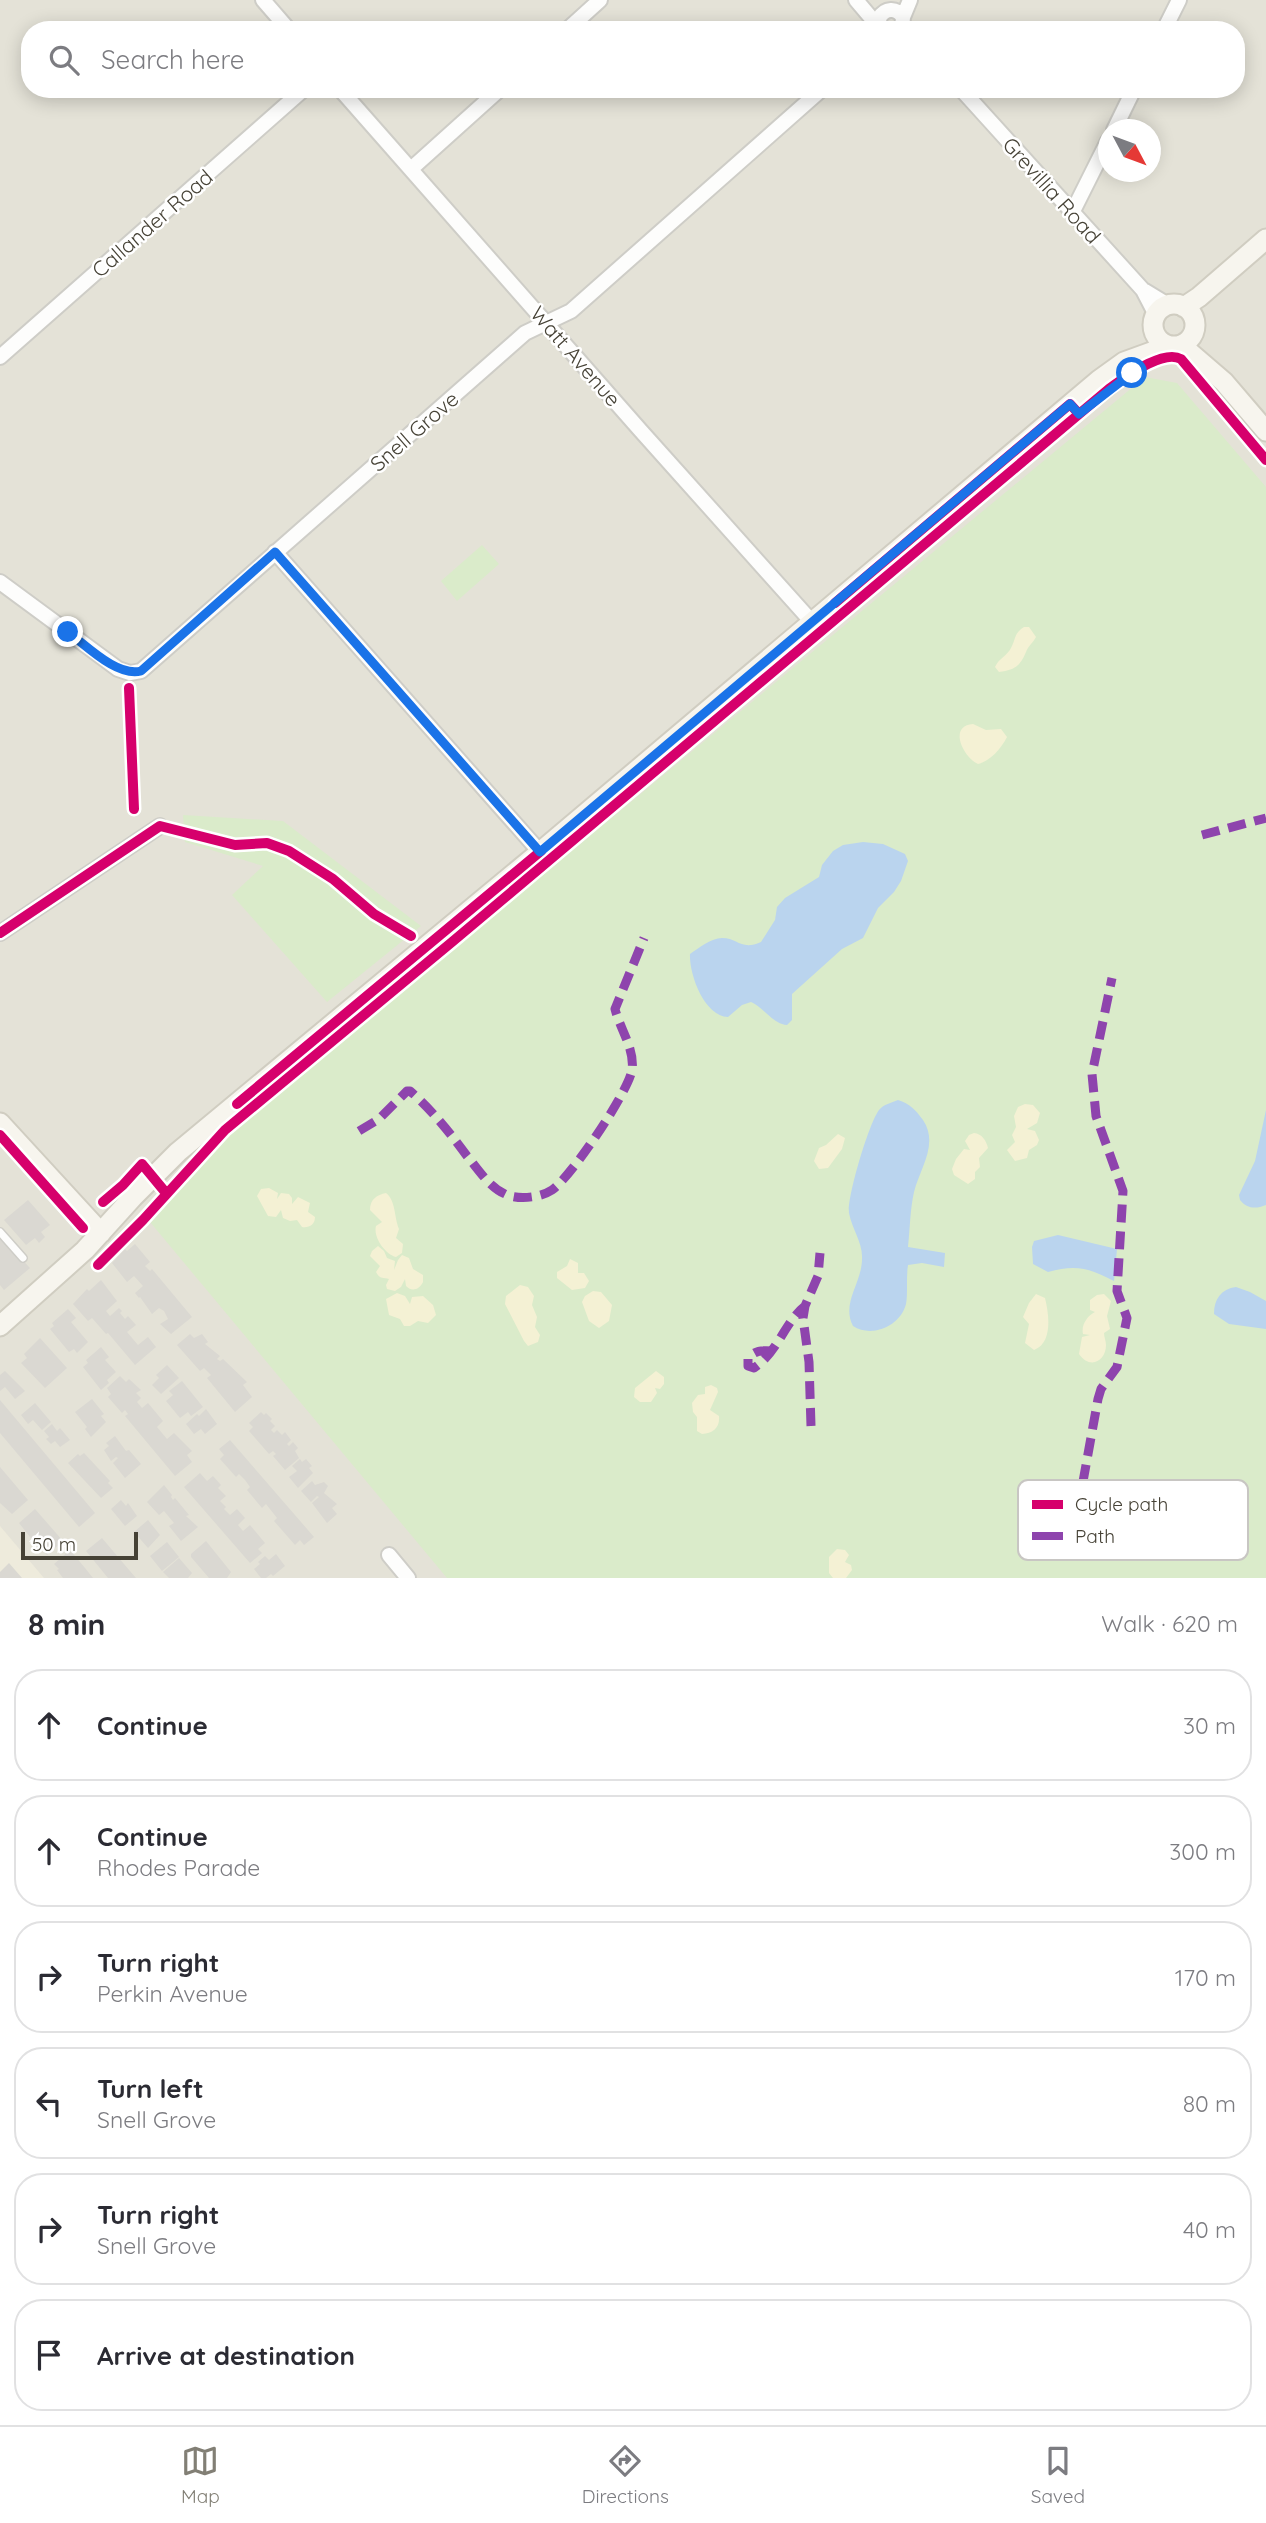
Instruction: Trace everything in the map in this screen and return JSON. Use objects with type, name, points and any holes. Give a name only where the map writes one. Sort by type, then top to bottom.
[{"type":"main road","points":[[0,1326],[101,1233],[132,1197],[178,1152],[540,852],[1099,380],[1175,325],[1266,239]]},
{"type":"main road","points":[[1175,325],[1266,431]]},
{"type":"main road","points":[[0,1123],[101,1233]]},
{"type":"street","points":[[263,0],[281,21]]},
{"type":"street","points":[[577,21],[600,0]]},
{"type":"street","points":[[859,0],[899,20]]},
{"type":"street","points":[[859,0],[874,21]]},
{"type":"street","points":[[899,20],[908,0]]},
{"type":"street","points":[[1168,21],[1179,0]]},
{"type":"street","points":[[879,21],[879,18],[899,20]]},
{"type":"street","name":"Callander Road","points":[[0,356],[294,98]]},
{"type":"street","name":"Watt Avenue","points":[[348,98],[812,622]]},
{"type":"street","points":[[411,169],[490,98]]},
{"type":"street","name":"Snell Grove","points":[[0,582],[118,669],[135,673],[146,668],[525,333],[571,311],[812,98]]},
{"type":"street","name":"Grevillia Road","points":[[969,98],[1175,325]]},
{"type":"street","points":[[1119,119],[1130,98]]},
{"type":"street","points":[[1072,213],[1098,161]]},
{"type":"street","points":[[275,552],[540,852]]},
{"type":"street","points":[[0,933],[160,826]]},
{"type":"street","points":[[389,1555],[408,1578]]},
{"type":"lane","points":[[0,1232],[23,1258]]},
{"type":"shaded area","points":[[0,0],[1266,0],[1266,1578],[0,1578]]},
{"type":"shaded area","points":[[0,1526],[44,1578],[0,1578]]},
{"type":"green space","points":[[1145,377],[1177,383],[1266,487],[1266,1578],[447,1578],[150,1222],[152,1214],[216,1145]]},
{"type":"green space","points":[[482,545],[499,564],[457,601],[441,581]]},
{"type":"green space","points":[[183,815],[283,821],[421,926],[327,1002],[232,895],[263,866],[185,842]]},
{"type":"sand","points":[[1024,627],[1029,627],[1036,637],[1019,664],[999,672],[995,667]]},
{"type":"sand","points":[[973,724],[986,730],[1001,729],[1007,737],[995,754],[978,764],[967,755],[960,742],[961,730]]},
{"type":"sand","points":[[1033,1105],[1040,1113],[1037,1123],[1027,1129],[1035,1131],[1039,1140],[1037,1145],[1029,1150],[1027,1158],[1015,1161],[1007,1150],[1015,1142],[1012,1135],[1016,1127],[1014,1116],[1018,1107]]},
{"type":"sand","points":[[974,1133],[983,1138],[988,1148],[979,1158],[980,1167],[975,1172],[975,1179],[968,1184],[954,1175],[952,1169],[964,1149],[970,1150],[965,1141]]},
{"type":"sand","points":[[838,1134],[845,1138],[842,1149],[828,1168],[819,1169],[814,1161],[819,1148]]},
{"type":"sand","points":[[269,1188],[278,1193],[277,1199],[281,1193],[289,1194],[292,1204],[298,1197],[310,1203],[308,1212],[315,1217],[313,1224],[302,1227],[297,1220],[283,1218],[281,1210],[276,1217],[268,1216],[257,1196],[261,1189]]},
{"type":"sand","points":[[386,1193],[393,1205],[399,1229],[396,1238],[403,1244],[402,1253],[396,1257],[378,1240],[376,1226],[382,1222],[370,1210],[375,1198]]},
{"type":"sand","points":[[378,1246],[387,1258],[395,1261],[394,1270],[402,1255],[409,1258],[413,1269],[423,1275],[420,1287],[408,1288],[405,1279],[395,1291],[387,1289],[389,1279],[378,1275],[376,1272],[380,1266],[370,1256]]},
{"type":"sand","points":[[570,1259],[578,1263],[578,1273],[584,1273],[589,1281],[585,1288],[572,1290],[557,1278],[557,1272],[567,1266]]},
{"type":"sand","points":[[520,1285],[528,1287],[534,1296],[532,1305],[537,1317],[535,1327],[540,1335],[538,1342],[528,1346],[505,1304],[506,1296]]},
{"type":"sand","points":[[593,1291],[601,1292],[612,1305],[609,1321],[599,1328],[589,1321],[582,1302],[585,1296]]},
{"type":"sand","points":[[397,1293],[405,1296],[410,1304],[412,1297],[423,1296],[433,1305],[436,1315],[428,1323],[418,1321],[404,1326],[400,1319],[389,1315],[386,1299]]},
{"type":"sand","points":[[1036,1294],[1045,1298],[1048,1327],[1044,1341],[1034,1350],[1025,1343],[1029,1324],[1023,1317]]},
{"type":"sand","points":[[1104,1294],[1111,1301],[1107,1316],[1110,1329],[1104,1333],[1105,1351],[1097,1361],[1088,1362],[1079,1354],[1082,1337],[1090,1335],[1083,1334],[1083,1327],[1087,1318],[1095,1312],[1090,1310],[1090,1300]]},
{"type":"sand","points":[[656,1371],[664,1377],[664,1384],[660,1389],[655,1388],[657,1393],[651,1402],[640,1402],[634,1397],[635,1388]]},
{"type":"sand","points":[[711,1385],[717,1388],[718,1392],[710,1410],[719,1416],[719,1420],[715,1429],[702,1434],[697,1431],[697,1417],[692,1403],[698,1395],[705,1394],[705,1387]]},
{"type":"sand","points":[[837,1549],[845,1550],[849,1555],[845,1562],[851,1565],[852,1570],[846,1578],[833,1578],[829,1573],[829,1557]]},
{"type":"water","points":[[863,842],[883,844],[905,854],[908,861],[901,881],[878,908],[863,938],[842,949],[792,994],[792,1020],[787,1025],[782,1024],[751,1002],[742,1005],[728,1017],[712,1010],[695,982],[690,954],[718,938],[744,945],[761,942],[775,920],[777,907],[785,898],[819,877],[822,865],[833,851],[843,845]]},
{"type":"water","points":[[898,1100],[909,1105],[923,1120],[929,1138],[927,1156],[913,1199],[908,1247],[945,1253],[944,1267],[922,1263],[908,1265],[907,1300],[903,1312],[898,1319],[884,1328],[868,1331],[853,1326],[850,1318],[849,1309],[862,1259],[849,1205],[860,1160],[875,1118],[883,1106]]},
{"type":"water","points":[[1266,1110],[1266,1205],[1252,1207],[1243,1203],[1239,1195],[1255,1161]]},
{"type":"water","points":[[1058,1235],[1117,1249],[1114,1281],[1082,1269],[1067,1268],[1048,1272],[1033,1264],[1034,1241]]},
{"type":"water","points":[[1236,1287],[1266,1301],[1266,1329],[1229,1324],[1214,1314],[1219,1296]]},
{"type":"building","points":[[28,1200],[50,1225],[41,1232],[45,1237],[39,1243],[35,1238],[26,1245],[4,1220]]},
{"type":"building","points":[[0,1237],[30,1268],[4,1290],[0,1285]]},
{"type":"building","points":[[135,1244],[150,1262],[145,1266],[150,1271],[152,1269],[192,1317],[171,1334],[160,1324],[168,1319],[164,1311],[159,1308],[152,1314],[135,1293],[143,1286],[134,1276],[127,1282],[112,1263],[125,1249],[127,1251]]},
{"type":"building","points":[[101,1280],[117,1301],[106,1311],[110,1316],[119,1308],[125,1319],[128,1316],[136,1325],[127,1332],[138,1345],[148,1337],[156,1347],[135,1365],[108,1333],[92,1318],[88,1321],[73,1304],[87,1289],[89,1291]]},
{"type":"building","points":[[68,1309],[76,1318],[71,1322],[88,1342],[77,1353],[74,1349],[69,1352],[50,1329],[54,1326],[52,1323]]},
{"type":"building","points":[[190,1334],[194,1338],[202,1334],[208,1342],[205,1344],[220,1356],[217,1359],[223,1359],[247,1382],[243,1385],[252,1397],[235,1412],[207,1378],[211,1375],[204,1368],[200,1371],[177,1345]]},
{"type":"building","points":[[40,1338],[67,1368],[45,1388],[21,1363],[27,1358],[24,1354]]},
{"type":"building","points":[[101,1347],[109,1357],[105,1360],[116,1372],[101,1390],[83,1367],[88,1363],[86,1360]]},
{"type":"building","points":[[167,1365],[179,1378],[161,1394],[152,1385],[159,1378],[156,1375]]},
{"type":"building","points":[[5,1371],[25,1391],[15,1399],[5,1387],[0,1391],[0,1375]]},
{"type":"building","points":[[120,1376],[126,1382],[129,1379],[141,1390],[136,1393],[141,1398],[137,1402],[142,1408],[148,1403],[163,1421],[157,1427],[167,1439],[174,1433],[192,1451],[187,1455],[192,1462],[175,1476],[125,1416],[128,1414],[125,1410],[122,1413],[108,1397],[111,1394],[107,1388]]},
{"type":"building","points":[[182,1381],[203,1407],[191,1416],[188,1412],[180,1418],[166,1401],[173,1395],[169,1391]]},
{"type":"building","points":[[92,1399],[104,1414],[101,1416],[106,1422],[91,1437],[75,1412]]},
{"type":"building","points":[[0,1400],[95,1513],[79,1527],[0,1433]]},
{"type":"building","points":[[35,1403],[51,1422],[42,1430],[33,1420],[28,1424],[21,1415]]},
{"type":"building","points":[[206,1409],[217,1424],[205,1434],[201,1429],[194,1434],[186,1424]]},
{"type":"building","points":[[261,1412],[272,1419],[270,1421],[275,1426],[271,1430],[274,1433],[277,1430],[282,1435],[285,1432],[291,1440],[287,1444],[289,1446],[293,1442],[298,1448],[295,1451],[299,1458],[285,1470],[273,1456],[276,1454],[273,1451],[269,1454],[249,1431],[253,1427],[249,1423]]},
{"type":"building","points":[[52,1424],[57,1431],[60,1428],[70,1440],[60,1447],[55,1441],[51,1444],[46,1439],[49,1437],[44,1431]]},
{"type":"building","points":[[115,1436],[126,1451],[129,1450],[141,1464],[125,1478],[113,1463],[118,1458],[111,1461],[104,1450],[109,1446],[106,1443]]},
{"type":"building","points":[[230,1440],[314,1537],[304,1545],[300,1540],[295,1545],[274,1521],[277,1518],[266,1504],[262,1508],[247,1490],[250,1487],[245,1480],[239,1474],[236,1477],[220,1459],[224,1455],[219,1449]]},
{"type":"building","points":[[84,1453],[110,1481],[108,1483],[113,1488],[101,1498],[68,1463],[78,1454],[80,1456]]},
{"type":"building","points":[[300,1459],[302,1462],[306,1459],[312,1466],[309,1468],[313,1473],[298,1488],[289,1477],[297,1471],[292,1466]]},
{"type":"building","points":[[0,1467],[28,1500],[12,1514],[0,1503]]},
{"type":"building","points":[[200,1473],[207,1481],[213,1476],[221,1485],[218,1488],[226,1496],[220,1501],[230,1515],[237,1509],[245,1518],[238,1525],[243,1531],[250,1525],[265,1543],[258,1549],[262,1553],[250,1563],[184,1487]]},
{"type":"building","points":[[312,1481],[315,1485],[324,1482],[328,1486],[324,1493],[337,1504],[332,1508],[337,1514],[327,1523],[312,1503],[319,1497],[311,1502],[301,1491]]},
{"type":"building","points":[[164,1485],[173,1500],[175,1498],[189,1515],[186,1516],[198,1527],[181,1541],[169,1526],[174,1523],[164,1511],[159,1515],[147,1502]]},
{"type":"building","points":[[121,1500],[126,1506],[128,1503],[137,1516],[125,1526],[111,1509]]},
{"type":"building","points":[[35,1509],[63,1541],[47,1555],[19,1523]]},
{"type":"building","points":[[148,1520],[160,1535],[148,1548],[134,1532]]},
{"type":"building","points":[[102,1538],[136,1578],[108,1578],[86,1551]]},
{"type":"building","points":[[206,1541],[231,1572],[227,1578],[209,1578],[191,1557]]},
{"type":"building","points":[[167,1542],[179,1557],[162,1571],[150,1556]]},
{"type":"building","points":[[70,1550],[93,1578],[63,1578],[54,1564]]},
{"type":"building","points":[[276,1554],[285,1566],[273,1576],[271,1574],[261,1578],[254,1569],[260,1564],[258,1562],[265,1556],[269,1560]]},
{"type":"building","points":[[179,1558],[192,1573],[188,1578],[169,1578],[163,1572]]},
{"type":"building","points":[[9,1563],[22,1578],[0,1578],[0,1572]]},
{"type":"marked path","points":[[1202,835],[1266,818]]},
{"type":"marked path","points":[[359,1131],[379,1119],[410,1091],[499,1191],[522,1197],[541,1195],[552,1190],[584,1153],[610,1115],[628,1081],[632,1070],[631,1054],[615,1009],[644,938]]},
{"type":"marked path","points":[[1083,1480],[1098,1399],[1101,1389],[1117,1367],[1127,1318],[1117,1291],[1123,1191],[1096,1116],[1092,1074],[1112,978]]},
{"type":"marked path","points":[[811,1426],[809,1362],[803,1318],[805,1306],[818,1276],[820,1253]]},
{"type":"marked path","points":[[772,1351],[768,1351],[762,1351],[754,1353],[748,1358],[748,1366],[754,1368],[769,1354],[775,1346],[792,1321],[805,1306]]},
{"type":"cycle path","points":[[98,1265],[225,1130],[1117,383],[1155,361],[1173,357],[1181,359],[1266,460]]},
{"type":"cycle path","points":[[835,603],[1070,404],[1079,414]]},
{"type":"cycle path","points":[[129,688],[134,809]]},
{"type":"cycle path","points":[[0,933],[160,826],[235,845],[267,843],[289,851],[333,879],[374,914],[411,936]]},
{"type":"cycle path","points":[[237,1104],[541,851]]},
{"type":"cycle path","points":[[0,1135],[83,1228]]},
{"type":"cycle path","points":[[103,1202],[142,1164],[166,1193]]},
{"type":"route","points":[[68,632],[118,669],[130,673],[141,671],[275,552],[540,852],[1070,404],[1079,414],[1132,373]]}]
